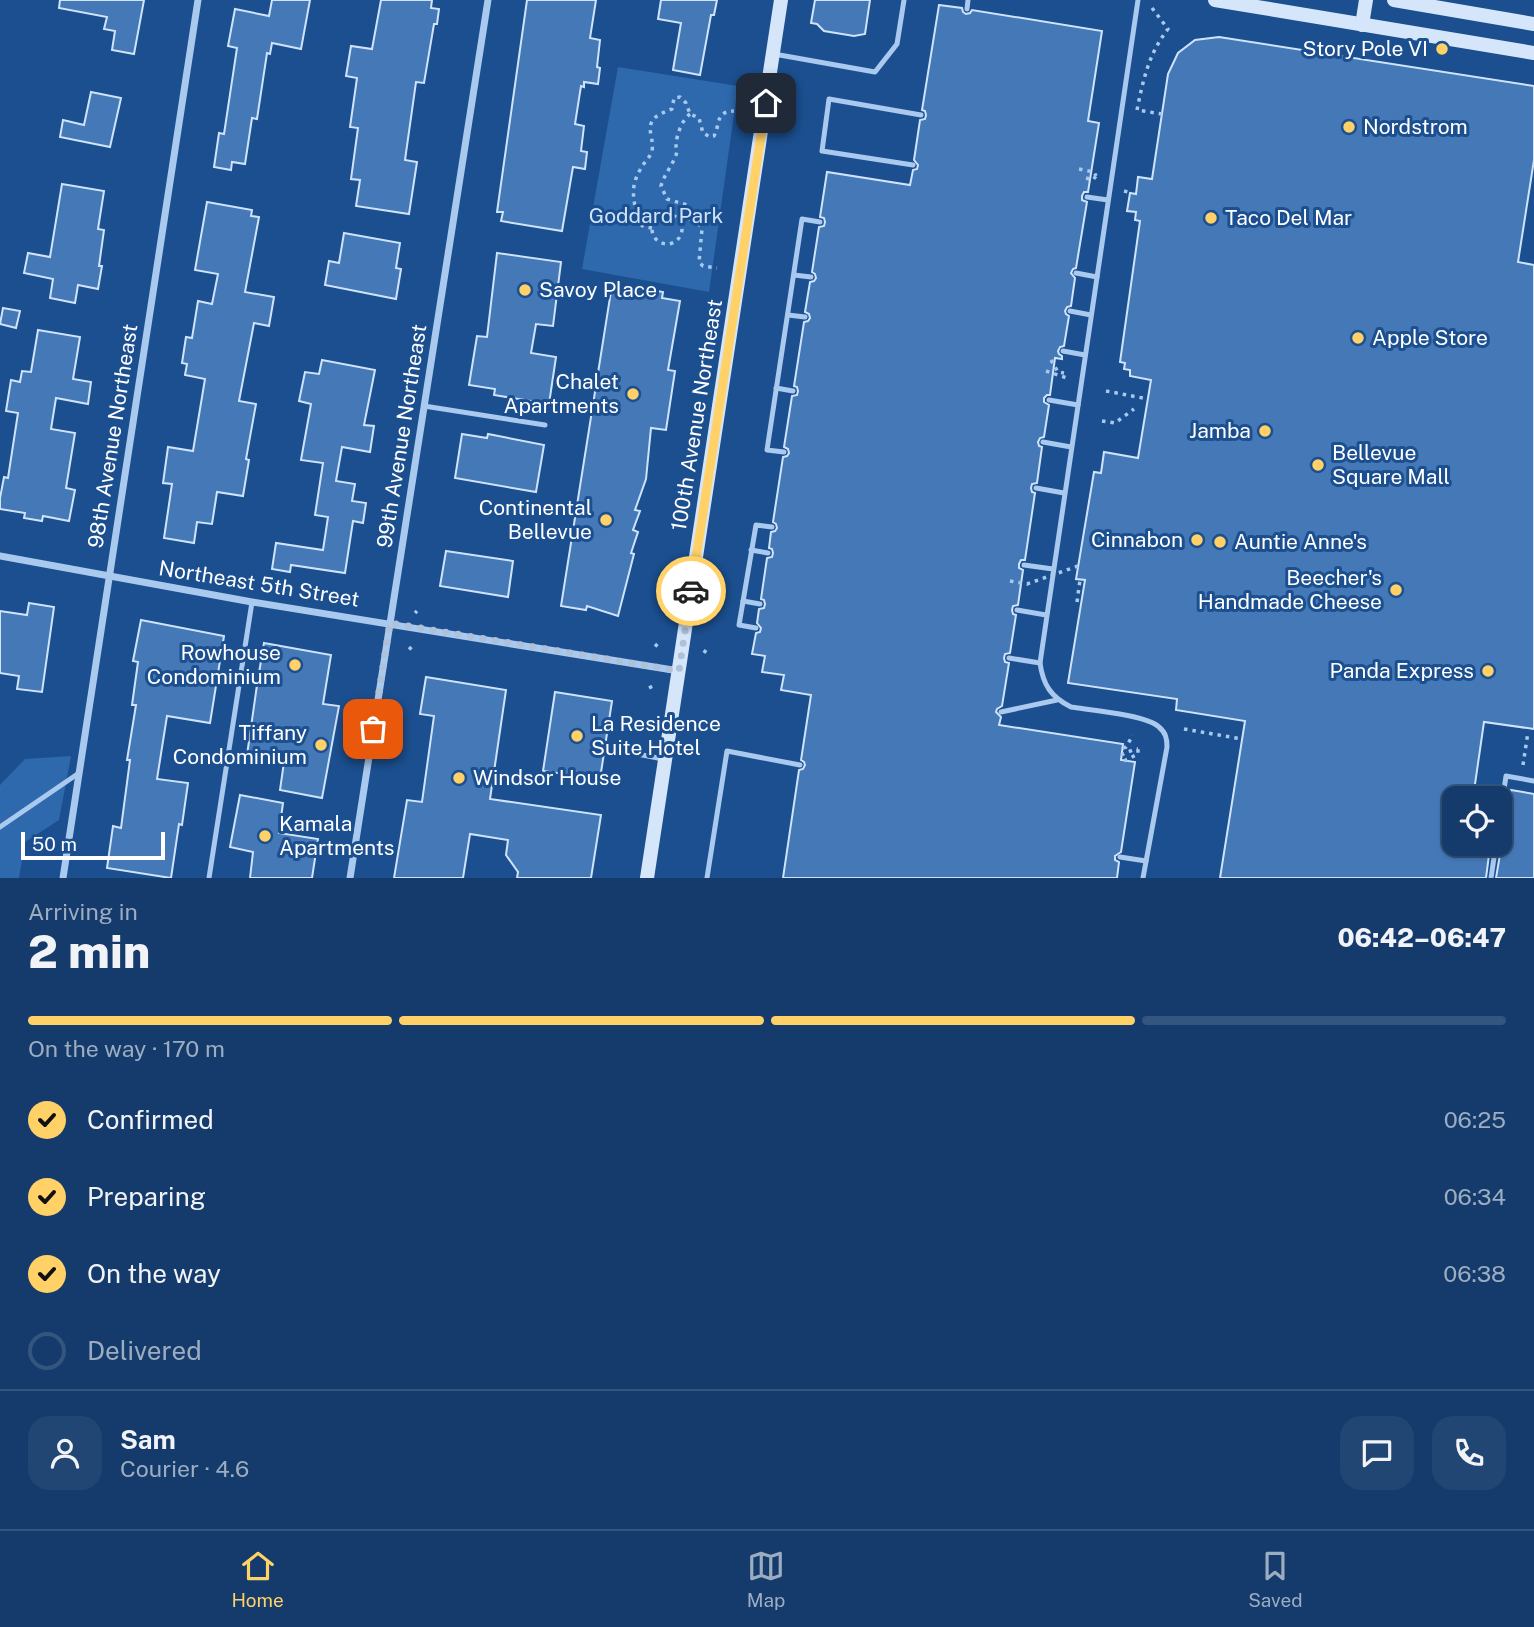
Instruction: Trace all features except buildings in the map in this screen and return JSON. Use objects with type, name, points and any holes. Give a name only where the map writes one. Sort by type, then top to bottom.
[{"type":"main road","name":"100th Avenue Northeast","points":[[647,878],[781,0]]},
{"type":"main road","points":[[1215,0],[1534,53]]},
{"type":"main road","points":[[1362,25],[1366,0]]},
{"type":"main road","points":[[1394,0],[1534,24]]},
{"type":"street","name":"98th Avenue Northeast","points":[[63,878],[198,0]]},
{"type":"street","name":"99th Avenue Northeast","points":[[350,878],[488,0]]},
{"type":"street","name":"Northeast 5th Street","points":[[0,556],[252,602],[679,671]]},
{"type":"lane","points":[[774,54],[875,72],[897,44],[904,0]]},
{"type":"lane","points":[[967,9],[968,0]]},
{"type":"lane","points":[[1138,0],[1040,663],[1043,680],[1057,699],[1071,707],[1142,719],[1158,726],[1166,736],[1167,747],[1143,878]]},
{"type":"lane","points":[[913,165],[822,151],[829,99],[921,115]]},
{"type":"lane","points":[[1087,197],[1108,200]]},
{"type":"lane","points":[[784,452],[767,450],[802,219],[820,222]]},
{"type":"lane","points":[[1076,273],[1097,277]]},
{"type":"lane","points":[[794,275],[811,277]]},
{"type":"lane","points":[[1070,311],[1091,315]]},
{"type":"lane","points":[[788,315],[804,317]]},
{"type":"lane","points":[[1063,351],[1085,355]]},
{"type":"lane","points":[[776,388],[793,391]]},
{"type":"lane","points":[[1049,400],[1078,405]]},
{"type":"lane","points":[[424,406],[545,425]]},
{"type":"lane","points":[[1043,442],[1072,447]]},
{"type":"lane","points":[[1036,488],[1064,493]]},
{"type":"lane","points":[[756,628],[739,625],[755,525],[772,527]]},
{"type":"lane","points":[[751,550],[768,553]]},
{"type":"lane","points":[[1024,565],[1053,569]]},
{"type":"lane","points":[[743,601],[760,604]]},
{"type":"lane","points":[[209,878],[252,602]]},
{"type":"lane","points":[[1017,610],[1046,615]]},
{"type":"lane","points":[[1009,659],[1040,663]]},
{"type":"lane","points":[[1001,712],[1057,699]]},
{"type":"lane","points":[[622,751],[666,759]]},
{"type":"lane","points":[[707,878],[727,751],[800,765]]},
{"type":"lane","points":[[0,827],[79,773]]},
{"type":"lane","points":[[1505,786],[1506,776],[1534,781]]},
{"type":"lane","points":[[1490,878],[1494,856]]},
{"type":"lane","points":[[1120,857],[1146,861]]},
{"type":"path","points":[[1152,8],[1167,29],[1157,43],[1143,82],[1137,110],[1162,114]]},
{"type":"path","points":[[652,228],[645,228],[637,223],[637,211],[633,201],[633,184],[640,168],[652,154],[651,120],[672,108],[674,99],[680,97],[686,103],[690,114],[699,118],[704,133],[710,137],[714,136],[721,114],[724,111],[734,111]]},
{"type":"path","points":[[690,114],[682,125],[676,143],[677,153],[661,186],[667,199],[687,205],[702,229],[699,262],[703,266],[717,268]]},
{"type":"path","points":[[1079,169],[1094,172],[1096,177],[1093,180],[1086,178]]},
{"type":"path","points":[[663,214],[673,215],[680,221],[682,231],[674,243],[658,242],[652,233],[656,219],[663,214]]},
{"type":"path","points":[[680,221],[695,218]]},
{"type":"path","points":[[1051,360],[1058,372],[1064,373],[1064,369]]},
{"type":"path","points":[[1045,371],[1072,380]]},
{"type":"path","points":[[1106,391],[1148,399]]},
{"type":"path","points":[[1102,421],[1115,423],[1134,409]]},
{"type":"path","points":[[1010,581],[1027,584],[1078,566]]},
{"type":"path","points":[[1077,602],[1080,580]]},
{"type":"path","points":[[1184,729],[1242,739]]},
{"type":"path","points":[[1522,765],[1528,732]]},
{"type":"path","points":[[1123,748],[1133,735]]},
{"type":"path","points":[[1135,748],[1138,750],[1138,754],[1123,758],[1135,748]]},
{"type":"green space","name":"Goddard Park","points":[[618,67],[738,86],[709,292],[582,269]]},
{"type":"green space","points":[[71,756],[59,820],[25,842],[19,878],[0,878],[0,785],[25,759]]},
{"type":"way so far","points":[[373,729],[390,623],[679,671],[691,591]]},
{"type":"place","name":"Story Pole VI","points":[[1442,49]]},
{"type":"place","name":"Nordstrom","points":[[1349,127]]},
{"type":"place","name":"Taco Del Mar","points":[[1211,218]]},
{"type":"place","name":"Savoy Place","points":[[525,290]]},
{"type":"place","name":"Apple Store","points":[[1358,338]]},
{"type":"place","name":"Chalet Apartments","points":[[633,394]]},
{"type":"place","name":"Jamba","points":[[1265,431]]},
{"type":"place","name":"Bellevue Square Mall","points":[[1318,465]]},
{"type":"place","name":"Continental Bellevue","points":[[606,520]]},
{"type":"place","name":"Cinnabon","points":[[1197,540]]},
{"type":"place","name":"Auntie Anne's","points":[[1220,542]]},
{"type":"place","name":"Beecher's Handmade Cheese","points":[[1396,590]]},
{"type":"place","name":"Rowhouse Condominium","points":[[295,665]]},
{"type":"place","name":"Panda Express","points":[[1488,671]]},
{"type":"place","name":"La Residence Suite Hotel","points":[[577,736]]},
{"type":"place","name":"Tiffany Condominium","points":[[321,745]]},
{"type":"place","name":"Windsor House","points":[[459,778]]},
{"type":"place","name":"Kamala Apartments","points":[[265,836]]},
{"type":"route","points":[[691,591],[766,103]]}]
